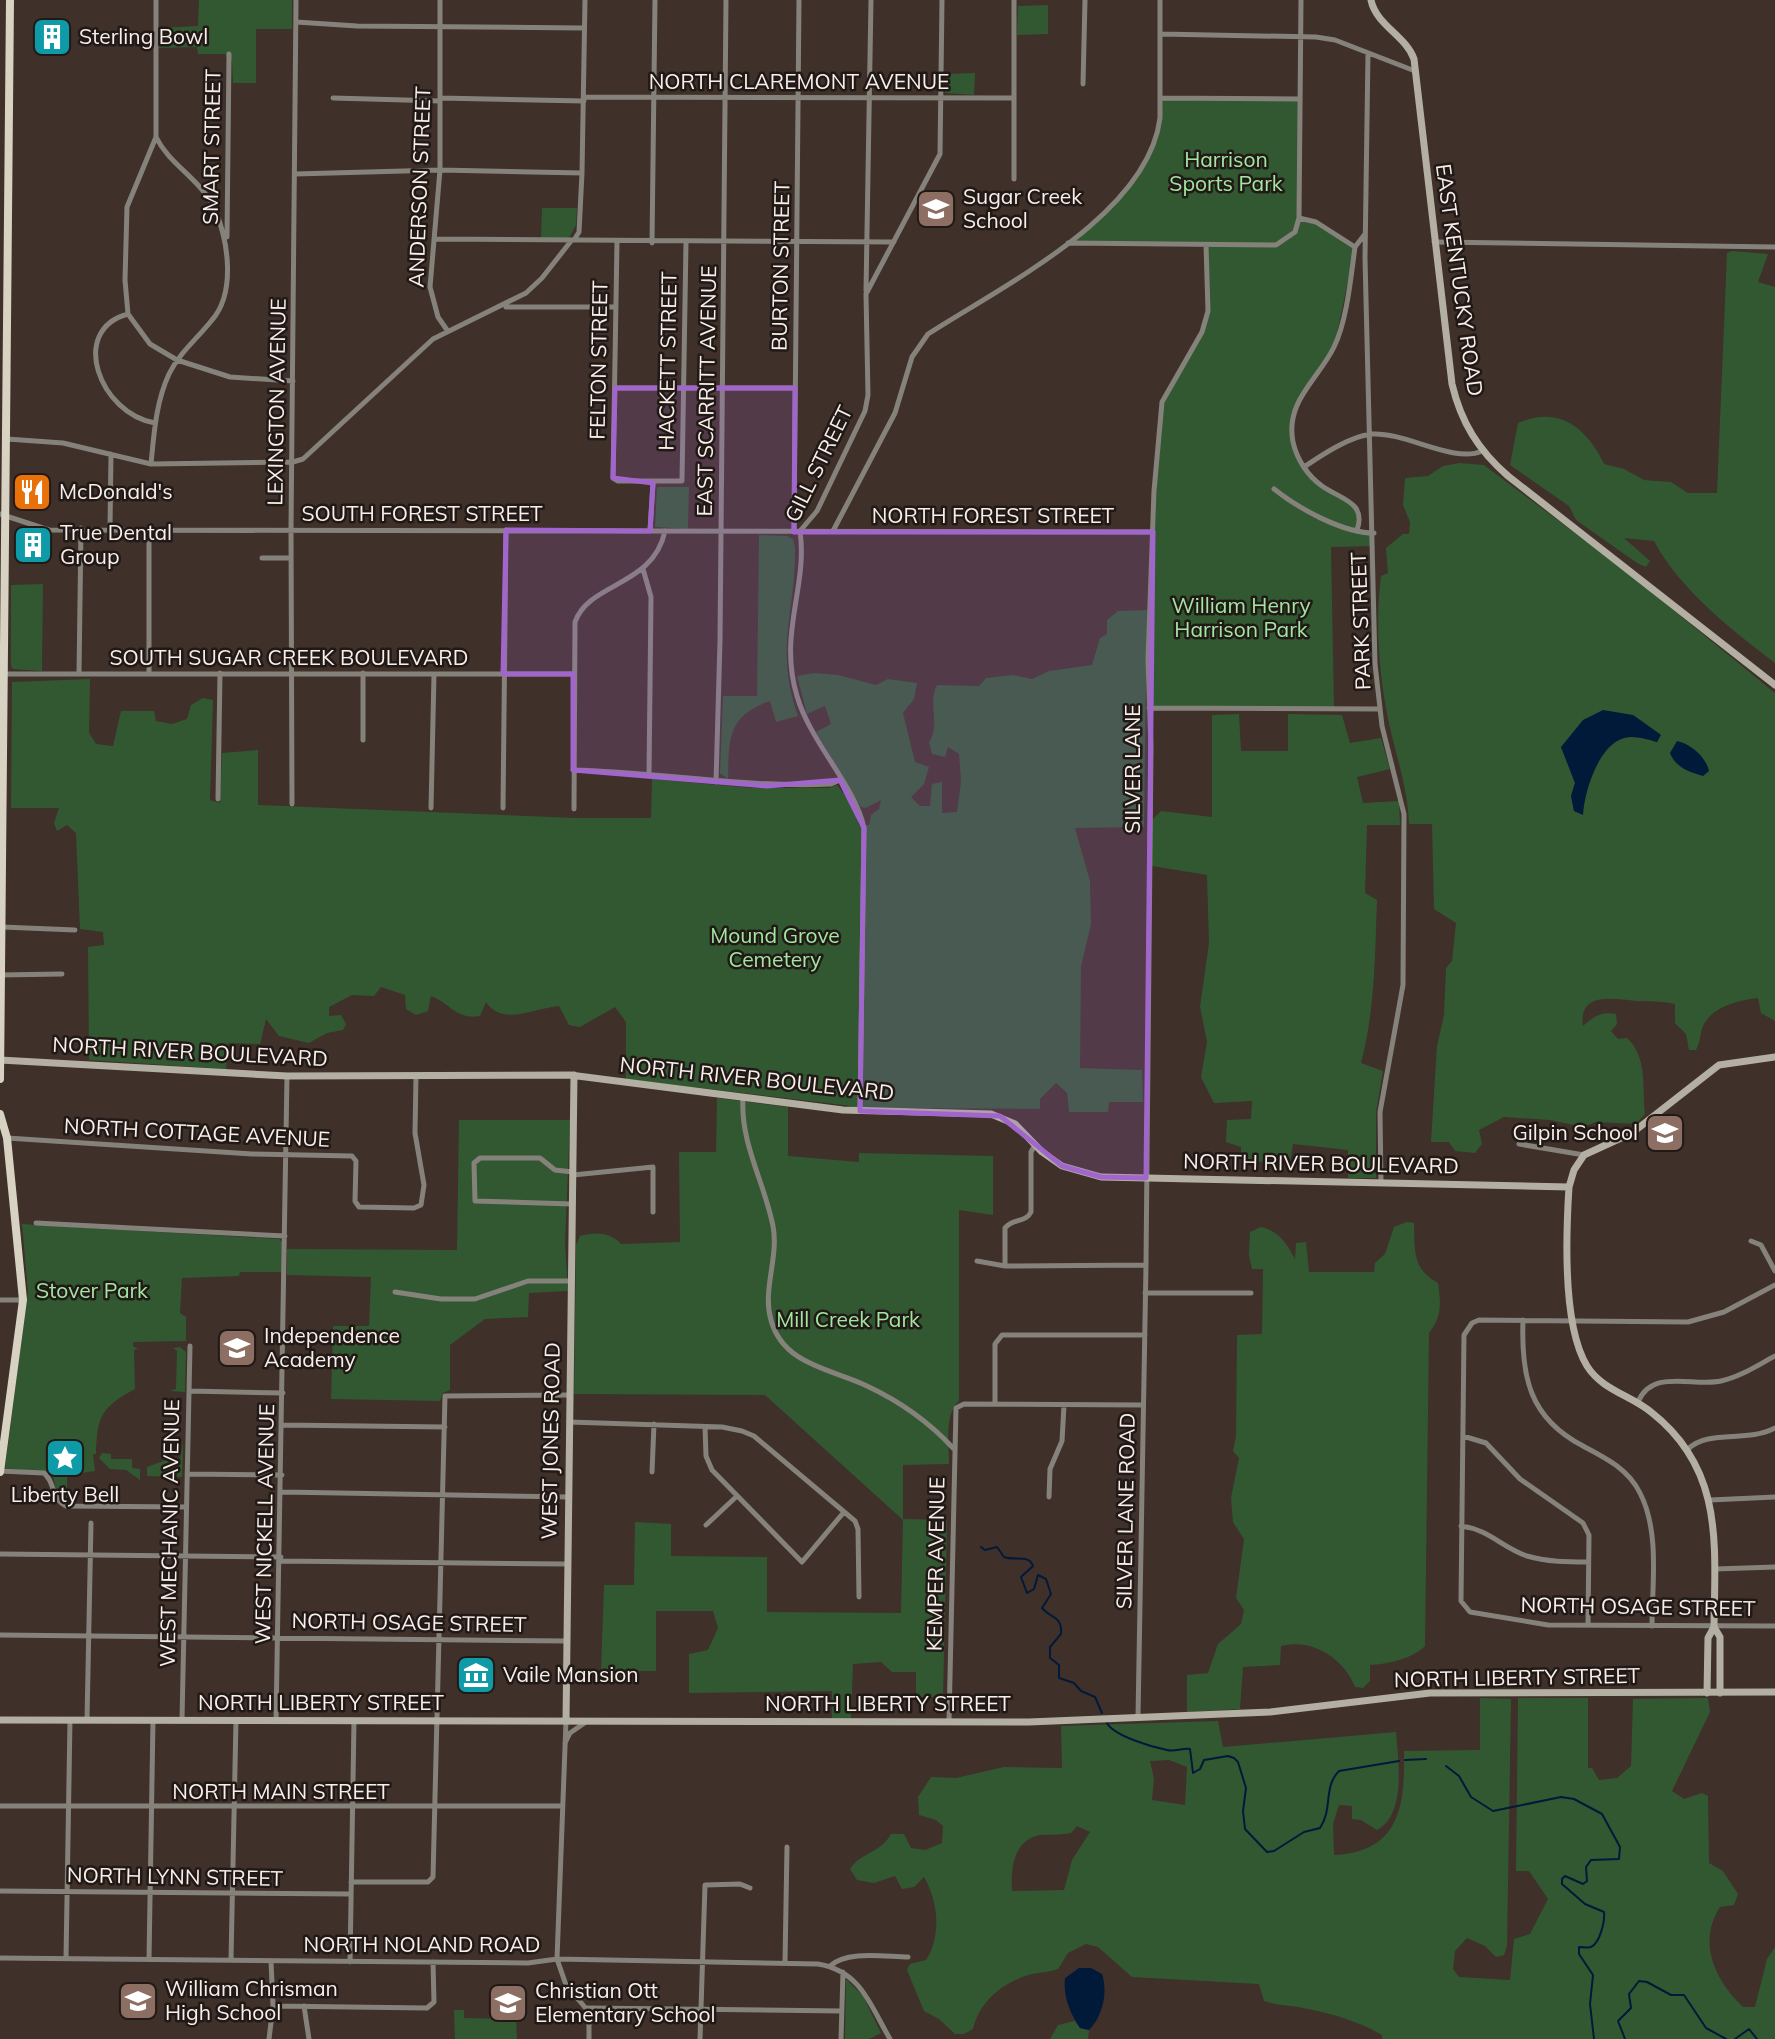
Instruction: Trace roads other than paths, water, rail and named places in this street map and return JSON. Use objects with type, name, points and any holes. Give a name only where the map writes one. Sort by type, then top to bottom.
[{"type":"main road","points":[[0,1079],[5,674],[2,589],[7,439],[10,0]]},
{"type":"main road","name":"EAST KENTUCKY ROAD","points":[[1371,0],[1378,16],[1410,47],[1452,384],[1463,419],[1482,451],[1508,475],[1775,685]]},
{"type":"main road","points":[[1720,1693],[1720,1637],[1714,1626],[1715,1529],[1710,1500],[1688,1449],[1661,1419],[1638,1402],[1608,1387],[1592,1373],[1582,1357],[1568,1298],[1569,1187],[1574,1170],[1584,1155],[1632,1133],[1719,1065],[1775,1057]]},
{"type":"main road","name":"NORTH RIVER BOULEVARD","points":[[0,1060],[288,1076],[574,1076],[860,1111],[991,1114],[1015,1124],[1050,1159],[1075,1171],[1101,1177],[1569,1187]]},
{"type":"main road","name":"WEST JONES ROAD","points":[[566,1721],[574,1076]]},
{"type":"main road","points":[[0,1114],[7,1138],[23,1300],[0,1472]]},
{"type":"main road","points":[[1707,1693],[1707,1637],[1714,1626]]},
{"type":"main road","name":"NORTH LIBERTY STREET","points":[[0,1720],[948,1722],[1270,1712],[1430,1693],[1775,1692]]},
{"type":"street","points":[[156,0],[156,137],[127,207],[125,280],[128,314],[150,344],[177,360],[230,377],[293,381]]},
{"type":"street","name":"LEXINGTON AVENUE","points":[[292,804],[291,530],[296,0]]},
{"type":"street","name":"ANDERSON STREET","points":[[440,0],[440,170],[430,287],[433,302],[447,330]]},
{"type":"street","points":[[7,439],[63,443],[151,464],[293,462],[303,459],[421,347],[447,330],[526,293],[542,278],[579,232],[584,99],[584,0]]},
{"type":"street","points":[[652,243],[655,0]]},
{"type":"street","name":"EAST SCARRITT AVENUE","points":[[716,782],[725,243],[726,0]]},
{"type":"street","name":"BURTON STREET","points":[[797,531],[795,388],[799,0]]},
{"type":"street","points":[[866,294],[871,0]]},
{"type":"street","name":"GILL STREET","points":[[860,1111],[864,828],[859,811],[805,718],[792,675],[789,631],[802,548],[797,531],[817,511],[865,411],[868,395],[866,294],[940,154],[942,0]]},
{"type":"street","points":[[1014,0],[1014,179]]},
{"type":"street","points":[[1083,84],[1086,0]]},
{"type":"street","points":[[833,531],[895,412],[919,343],[928,334],[1089,227],[1122,193],[1148,159],[1158,135],[1160,0]]},
{"type":"street","points":[[1068,243],[1276,245],[1295,232],[1299,218],[1301,0]]},
{"type":"street","points":[[296,22],[584,28]]},
{"type":"street","points":[[1160,34],[1301,36],[1335,40],[1415,71]]},
{"type":"street","name":"PARK STREET","points":[[1368,53],[1365,234],[1375,664],[1380,709],[1402,797],[1405,850],[1403,985],[1380,1112],[1381,1183]]},
{"type":"street","name":"SMART STREET","points":[[151,464],[155,423],[164,385],[177,360],[219,309],[226,279],[229,54]]},
{"type":"street","name":"NORTH CLAREMONT AVENUE","points":[[333,98],[1014,98]]},
{"type":"street","points":[[1160,98],[1300,99]]},
{"type":"street","points":[[0,103],[10,103]]},
{"type":"street","points":[[156,137],[166,154],[202,186],[227,241]]},
{"type":"street","points":[[295,174],[440,170],[582,173]]},
{"type":"street","points":[[1299,218],[1316,222],[1355,247]]},
{"type":"street","points":[[1357,530],[1360,516],[1357,508],[1320,485],[1304,467],[1295,450],[1291,421],[1298,401],[1334,348],[1355,247],[1365,234]]},
{"type":"street","points":[[434,239],[652,243],[894,242]]},
{"type":"street","name":"FELTON STREET","points":[[617,242],[613,478],[618,481],[653,483]]},
{"type":"street","points":[[1434,242],[1775,247]]},
{"type":"street","name":"HACKETT STREET","points":[[653,483],[680,482],[682,479],[686,243]]},
{"type":"street","name":"SILVER LANE","points":[[1145,1305],[1149,708],[1159,412],[1205,323],[1208,299],[1206,244]]},
{"type":"street","points":[[502,306],[615,307]]},
{"type":"street","points":[[128,314],[114,321],[102,333],[97,354],[99,376],[106,392],[121,408],[135,418],[155,423]]},
{"type":"street","points":[[614,388],[795,388]]},
{"type":"street","points":[[1304,467],[1370,434],[1395,436],[1468,455],[1482,451]]},
{"type":"street","points":[[110,528],[111,454]]},
{"type":"street","points":[[653,483],[650,531],[797,531]]},
{"type":"street","points":[[1274,489],[1297,507],[1357,530],[1374,533]]},
{"type":"street","name":"SOUTH FOREST STREET","points":[[3,514],[49,530],[110,528],[650,531]]},
{"type":"street","points":[[79,674],[81,528]]},
{"type":"street","points":[[149,529],[149,673]]},
{"type":"street","points":[[503,808],[506,530]]},
{"type":"street","points":[[574,809],[575,622],[579,612],[643,569],[659,550],[665,531]]},
{"type":"street","name":"NORTH FOREST STREET","points":[[797,531],[1153,532]]},
{"type":"street","points":[[262,558],[291,558]]},
{"type":"street","points":[[643,569],[651,597],[649,775]]},
{"type":"street","points":[[218,799],[220,673]]},
{"type":"street","points":[[363,673],[363,740]]},
{"type":"street","name":"SOUTH SUGAR CREEK BOULEVARD","points":[[5,674],[573,674]]},
{"type":"street","points":[[431,807],[434,674]]},
{"type":"street","points":[[1149,708],[1380,709]]},
{"type":"street","points":[[573,770],[778,786],[831,784],[841,780]]},
{"type":"street","points":[[2,927],[75,930]]},
{"type":"street","points":[[1,975],[62,974]]},
{"type":"street","name":"WEST NICKELL AVENUE","points":[[276,1721],[288,1076]]},
{"type":"street","name":"NORTH COTTAGE AVENUE","points":[[7,1138],[354,1157],[355,1201],[359,1207],[414,1208],[421,1205],[424,1185],[415,1133],[416,1076]]},
{"type":"street","points":[[743,1097],[743,1132],[767,1199],[776,1246],[769,1312],[778,1338],[796,1357],[866,1385],[897,1402],[931,1425],[953,1448]]},
{"type":"street","points":[[1519,1144],[1584,1155]]},
{"type":"street","points":[[1005,1266],[1005,1228],[1012,1222],[1027,1218],[1031,1212],[1031,1152],[1035,1145]]},
{"type":"street","points":[[572,1203],[475,1201],[474,1163],[480,1158],[540,1158],[555,1170],[573,1173],[653,1167],[653,1212]]},
{"type":"street","points":[[36,1223],[285,1236]]},
{"type":"street","points":[[1751,1241],[1760,1245],[1775,1271]]},
{"type":"street","points":[[976,1261],[1005,1266],[1146,1265]]},
{"type":"street","points":[[395,1292],[441,1299],[475,1299],[528,1281],[571,1281]]},
{"type":"street","points":[[1588,1563],[1527,1556],[1482,1530],[1461,1526],[1466,1329],[1479,1320],[1699,1320],[1724,1312],[1775,1285]]},
{"type":"street","points":[[1145,1293],[1251,1293]]},
{"type":"street","points":[[0,1300],[23,1300]]},
{"type":"street","name":"SILVER LANE ROAD","points":[[1138,1717],[1145,1305]]},
{"type":"street","points":[[1523,1320],[1523,1370],[1527,1387],[1538,1406],[1565,1435],[1620,1468],[1644,1502],[1652,1534],[1652,1626]]},
{"type":"street","points":[[1143,1405],[995,1404],[995,1344],[1002,1335],[1145,1335]]},
{"type":"street","name":"WEST MECHANIC AVENUE","points":[[182,1720],[190,1346]]},
{"type":"street","points":[[1638,1402],[1644,1391],[1658,1382],[1722,1381],[1775,1356]]},
{"type":"street","points":[[189,1391],[283,1393]]},
{"type":"street","points":[[351,1882],[428,1882],[433,1877],[447,1395],[570,1395]]},
{"type":"street","name":"KEMPER AVENUE","points":[[948,1722],[954,1415],[957,1407],[964,1404],[995,1404]]},
{"type":"street","points":[[1049,1497],[1050,1469],[1062,1441],[1064,1405]]},
{"type":"street","points":[[569,1422],[732,1428],[754,1436],[844,1512],[858,1529],[859,1597]]},
{"type":"street","points":[[652,1472],[654,1424]]},
{"type":"street","points":[[283,1425],[444,1427]]},
{"type":"street","points":[[705,1427],[708,1465],[802,1562],[844,1512]]},
{"type":"street","points":[[1688,1449],[1704,1439],[1754,1437],[1775,1428]]},
{"type":"street","points":[[1463,1436],[1486,1443],[1520,1479],[1583,1523],[1588,1535],[1588,1625]]},
{"type":"street","points":[[0,1472],[44,1473],[49,1476],[54,1497],[66,1506],[186,1507]]},
{"type":"street","points":[[187,1474],[282,1475]]},
{"type":"street","points":[[282,1492],[568,1497]]},
{"type":"street","points":[[706,1525],[737,1496]]},
{"type":"street","points":[[1710,1500],[1775,1497]]},
{"type":"street","points":[[87,1720],[91,1523]]},
{"type":"street","name":"NORTH OSAGE STREET","points":[[1461,1526],[1462,1604],[1469,1612],[1523,1622],[1588,1625],[1775,1626]]},
{"type":"street","points":[[0,1554],[90,1553],[567,1564]]},
{"type":"street","points":[[1715,1569],[1775,1567]]},
{"type":"street","name":"NORTH OSAGE STREET","points":[[0,1635],[567,1641]]},
{"type":"street","points":[[66,1958],[70,1720]]},
{"type":"street","points":[[149,1959],[153,1720]]},
{"type":"street","points":[[231,1960],[236,1720]]},
{"type":"street","points":[[350,1962],[354,1721]]},
{"type":"street","name":"WEST JONES ROAD","points":[[557,1959],[566,1721]]},
{"type":"street","points":[[564,1746],[570,1733],[586,1722]]},
{"type":"street","name":"NORTH MAIN STREET","points":[[0,1806],[562,1806]]},
{"type":"street","points":[[785,1962],[787,1847]]},
{"type":"street","points":[[700,2039],[706,1884],[740,1884],[750,1888]]},
{"type":"street","name":"NORTH LYNN STREET","points":[[0,1891],[350,1894]]},
{"type":"street","points":[[830,1966],[836,1961],[855,1957],[908,1957]]},
{"type":"street","name":"NORTH NOLAND ROAD","points":[[0,1958],[528,1963],[557,1959],[785,1962],[830,1966],[843,1972]]},
{"type":"street","points":[[557,1959],[566,1985],[588,2008],[589,2039]]},
{"type":"street","points":[[269,2039],[273,2006],[271,1961]]},
{"type":"street","points":[[273,2006],[426,2008],[432,2004],[433,1962]]},
{"type":"street","points":[[841,2039],[843,1972]]},
{"type":"street","points":[[843,1972],[865,1992],[890,2039]]},
{"type":"street","points":[[304,2006],[309,2039]]},
{"type":"street","points":[[588,2008],[842,2011]]},
{"type":"water","points":[[1603,710],[1633,715],[1661,735],[1657,742],[1636,737],[1624,738],[1607,750],[1594,771],[1583,815],[1574,811],[1571,796],[1575,783],[1561,747],[1583,720]]},
{"type":"water","points":[[1677,741],[1697,752],[1709,771],[1703,776],[1679,765],[1670,753]]},
{"type":"water","points":[[1079,1968],[1091,1968],[1102,1974],[1104,1981],[1101,2011],[1089,2030],[1080,2028],[1076,2022],[1065,1992],[1065,1978]]},
{"type":"waterway","points":[[981,1547],[985,1550],[997,1547],[1004,1557],[1031,1562],[1033,1566],[1021,1577],[1027,1593],[1034,1589],[1038,1575],[1046,1579],[1051,1594],[1042,1608],[1058,1621],[1061,1628],[1061,1634],[1050,1647],[1050,1658],[1059,1665],[1059,1678],[1074,1683],[1081,1691],[1095,1697],[1102,1713]]},
{"type":"waterway","points":[[1107,1723],[1117,1732],[1143,1744],[1170,1750],[1190,1749],[1193,1773],[1200,1769],[1204,1760],[1228,1756],[1234,1758],[1238,1762],[1246,1788],[1243,1811],[1245,1829],[1267,1852],[1274,1851],[1304,1832],[1320,1828],[1324,1821],[1331,1784],[1339,1771],[1399,1761]]},
{"type":"waterway","points":[[1405,1760],[1426,1759]]},
{"type":"waterway","points":[[1446,1766],[1459,1776],[1471,1797],[1493,1811],[1561,1797],[1574,1799],[1602,1814],[1620,1847],[1619,1859],[1591,1860],[1586,1867],[1587,1881],[1583,1884],[1565,1876],[1562,1879],[1562,1884],[1585,1904],[1604,1912],[1603,1926],[1597,1941],[1591,1947],[1579,1947],[1579,1954],[1593,1975],[1590,2004],[1594,2039]]},
{"type":"waterway","points":[[1625,2039],[1618,2021],[1631,2008],[1629,1994],[1639,1981],[1647,1982],[1671,1995],[1684,1995],[1706,2028],[1726,2039]]},
{"type":"waterway","points":[[1735,2039],[1749,2029],[1757,2039]]},
{"type":"place","name":"Sterling Bowl","points":[[52,37]]},
{"type":"place","name":"Sugar Creek School","points":[[936,209]]},
{"type":"place","name":"McDonald's","points":[[32,492]]},
{"type":"place","name":"True Dental Group","points":[[33,545]]},
{"type":"place","name":"Gilpin School","points":[[1665,1133]]},
{"type":"place","name":"Independence Academy","points":[[237,1348]]},
{"type":"place","name":"Liberty Bell","points":[[65,1458]]},
{"type":"place","name":"Vaile Mansion","points":[[476,1675]]},
{"type":"place","name":"William Chrisman High School","points":[[138,2001]]},
{"type":"place","name":"Christian Ott Elementary School","points":[[508,2003]]},
{"type":"park label","name":"Harrison Sports Park","points":[[1226,172]]},
{"type":"park label","name":"William Henry Harrison Park","points":[[1241,618]]},
{"type":"park label","name":"Mound Grove Cemetery","points":[[775,948]]},
{"type":"park label","name":"Stover Park","points":[[92,1291]]},
{"type":"park label","name":"Mill Creek Park","points":[[848,1320]]}]
